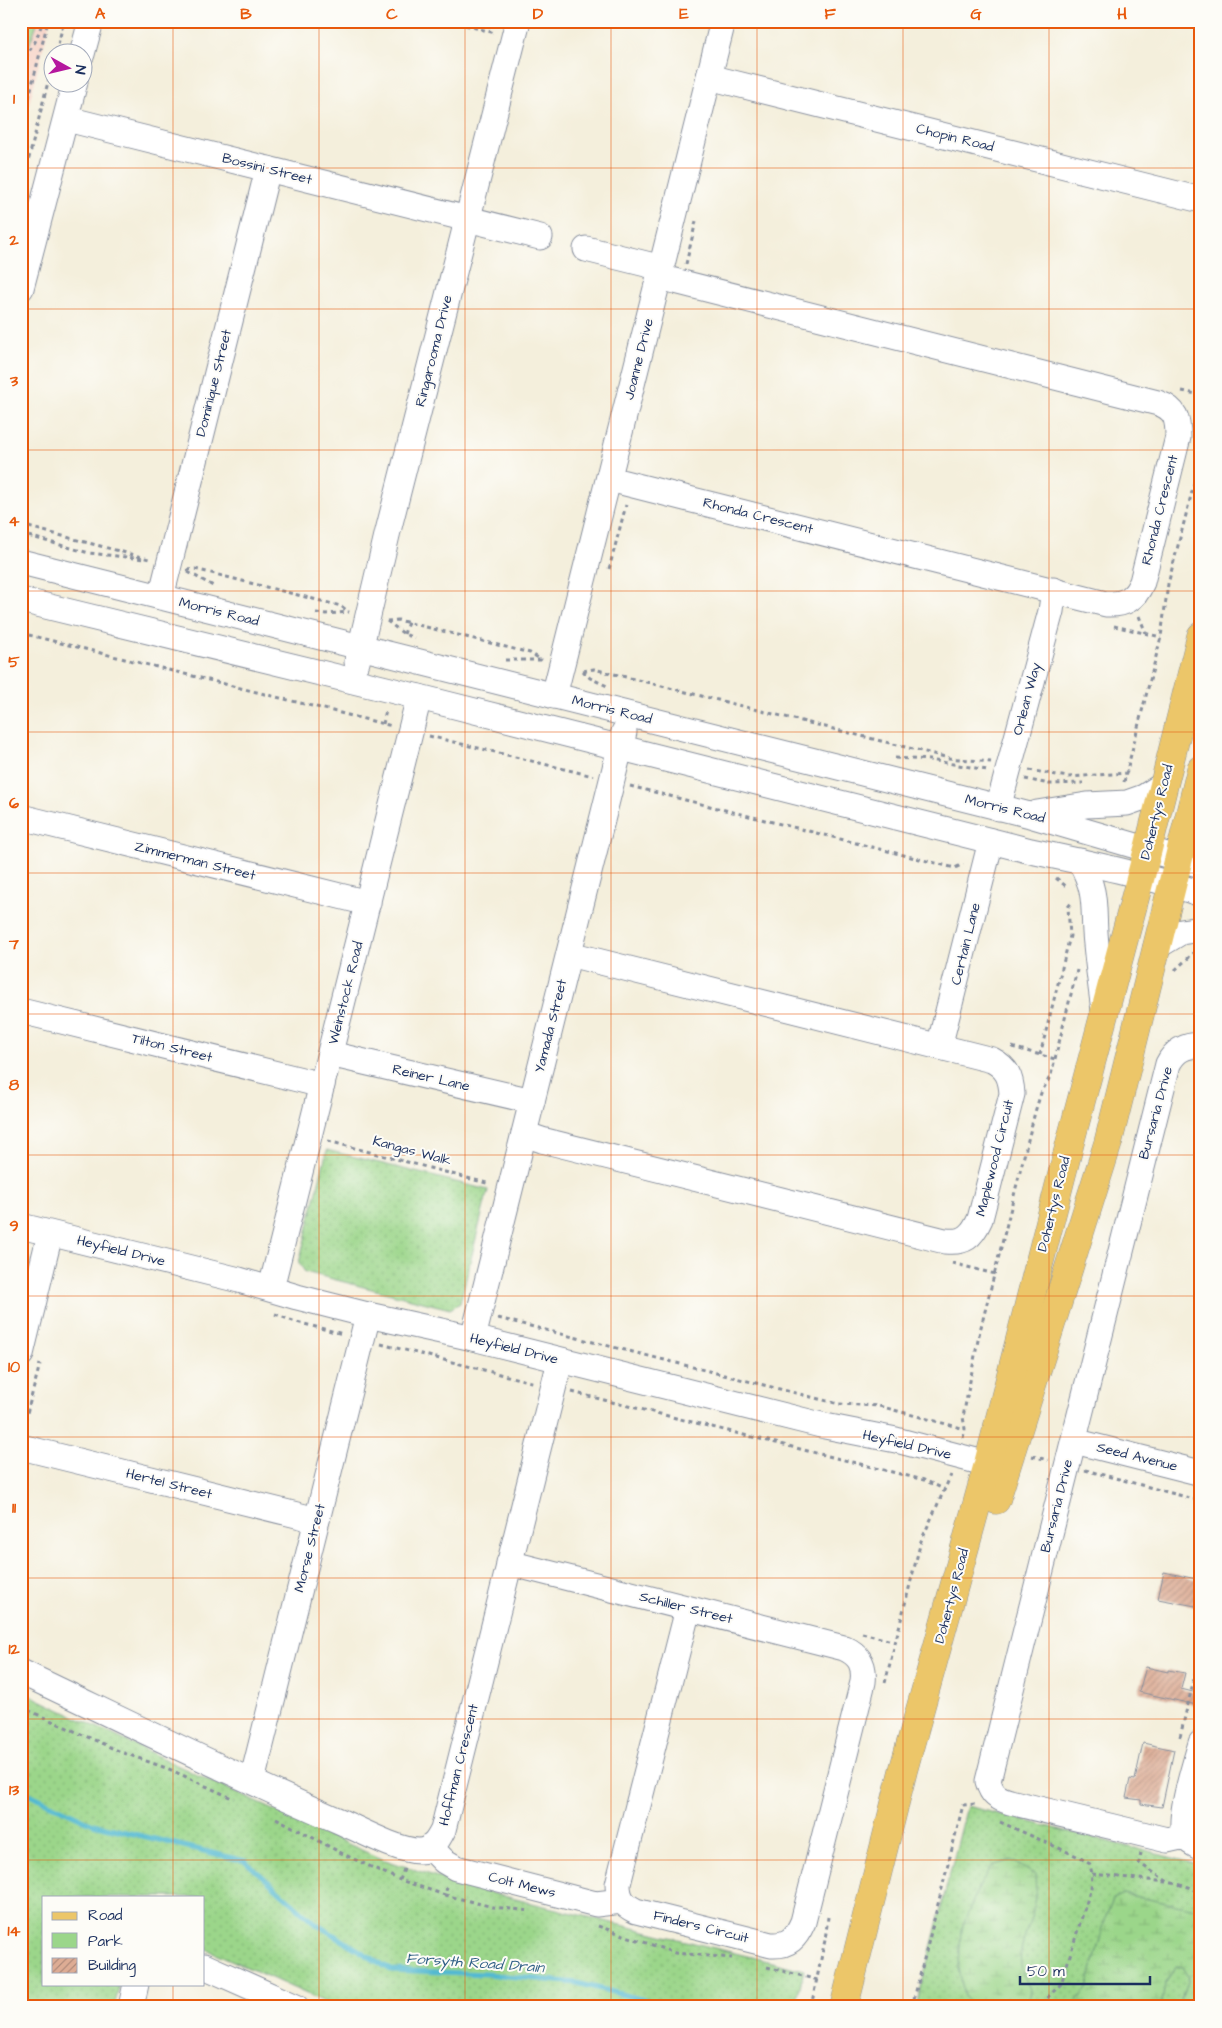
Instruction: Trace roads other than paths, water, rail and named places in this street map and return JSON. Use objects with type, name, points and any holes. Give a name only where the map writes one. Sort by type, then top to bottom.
[{"type":"main road","name":"Dohertys Road","points":[[1007,1462],[1104,1012],[1141,877],[1201,636]]},
{"type":"main road","name":"Dohertys Road","points":[[844,2007],[903,1771],[1007,1462],[1108,1143],[1173,884],[1190,861],[1201,769]]},
{"type":"street","points":[[85,42],[91,21]]},
{"type":"street","name":"Joanne Drive","points":[[554,696],[723,21]]},
{"type":"street","name":"Ringarooma Drive","points":[[352,681],[468,219],[508,27]]},
{"type":"street","name":"Chopin Road","points":[[709,77],[1201,200]]},
{"type":"street","points":[[22,283],[30,222],[66,118],[72,92]]},
{"type":"street","name":"Bossini Street","points":[[66,118],[540,237]]},
{"type":"street","name":"Dominique Street","points":[[161,597],[268,169]]},
{"type":"street","name":"Rhonda Crescent","points":[[586,249],[660,272],[1168,406],[1176,414],[1178,437],[1138,592],[1128,601],[1118,604],[1106,604],[609,479]]},
{"type":"street","name":"Morris Road","points":[[21,562],[998,808],[1030,814],[1190,861]]},
{"type":"street","name":"Orlean Way","points":[[998,808],[1051,610],[1054,590]]},
{"type":"street","points":[[21,600],[620,748],[988,852],[1080,861],[1173,884],[1201,894]]},
{"type":"street","name":"Weinstock Road","points":[[270,1300],[322,1085],[412,732],[419,697]]},
{"type":"street","name":"Yamada Street","points":[[473,1338],[628,714]]},
{"type":"street","points":[[1030,814],[1087,805],[1127,803],[1144,797],[1163,785]]},
{"type":"street","name":"Zimmerman Street","points":[[21,817],[368,904]]},
{"type":"street","name":"Certain Lane","points":[[939,1046],[988,852]]},
{"type":"street","points":[[1080,861],[1089,877],[1095,899],[1095,942],[1104,1012]]},
{"type":"street","points":[[1156,947],[1181,932],[1201,929]]},
{"type":"street","name":"Maplewood Circuit","points":[[524,1134],[957,1242],[971,1234],[980,1220],[1012,1094],[1008,1072],[992,1060],[569,954]]},
{"type":"street","name":"Tilton Street","points":[[21,1011],[322,1085]]},
{"type":"street","name":"Bursaria Drive","points":[[1193,1842],[1167,1840],[1010,1802],[997,1798],[991,1791],[988,1781],[1168,1064],[1172,1055],[1180,1049],[1190,1045],[1201,1045]]},
{"type":"street","name":"Reiner Lane","points":[[330,1054],[532,1102]]},
{"type":"street","name":"Heyfield Drive","points":[[21,1226],[270,1300],[297,1297],[473,1338],[825,1426],[1007,1462]]},
{"type":"street","points":[[21,1354],[50,1234]]},
{"type":"street","name":"Morse Street","points":[[247,1791],[317,1520],[376,1346],[379,1317]]},
{"type":"street","name":"Hoffman Crescent","points":[[430,1848],[437,1842],[443,1830],[509,1563],[552,1359]]},
{"type":"street","name":"Seed Avenue","points":[[1074,1440],[1200,1473]]},
{"type":"street","name":"Hertel Street","points":[[21,1447],[317,1520]]},
{"type":"street","name":"Schiller Street","points":[[509,1563],[844,1648],[854,1652],[860,1659]]},
{"type":"street","points":[[622,1901],[618,1892],[618,1884],[688,1609]]},
{"type":"street","name":"Finders Circuit","points":[[622,1901],[636,1911],[771,1945],[781,1945],[792,1941],[798,1935],[803,1922],[863,1682],[864,1671],[860,1659]]},
{"type":"street","points":[[21,1672],[247,1791],[390,1843],[420,1851],[430,1848]]},
{"type":"street","points":[[1193,1842],[1182,1827],[1183,1815],[1201,1743]]},
{"type":"street","name":"Colt Mews","points":[[430,1848],[444,1861],[453,1866],[596,1904],[622,1901]]},
{"type":"street","points":[[205,1966],[296,2007]]},
{"type":"street","points":[[131,2007],[136,1986]]},
{"type":"waterway","name":"Forsyth Road Drain","points":[[21,1790],[93,1824],[245,1861],[316,1924],[391,1970],[487,1974],[577,1983],[672,2007]]}]
